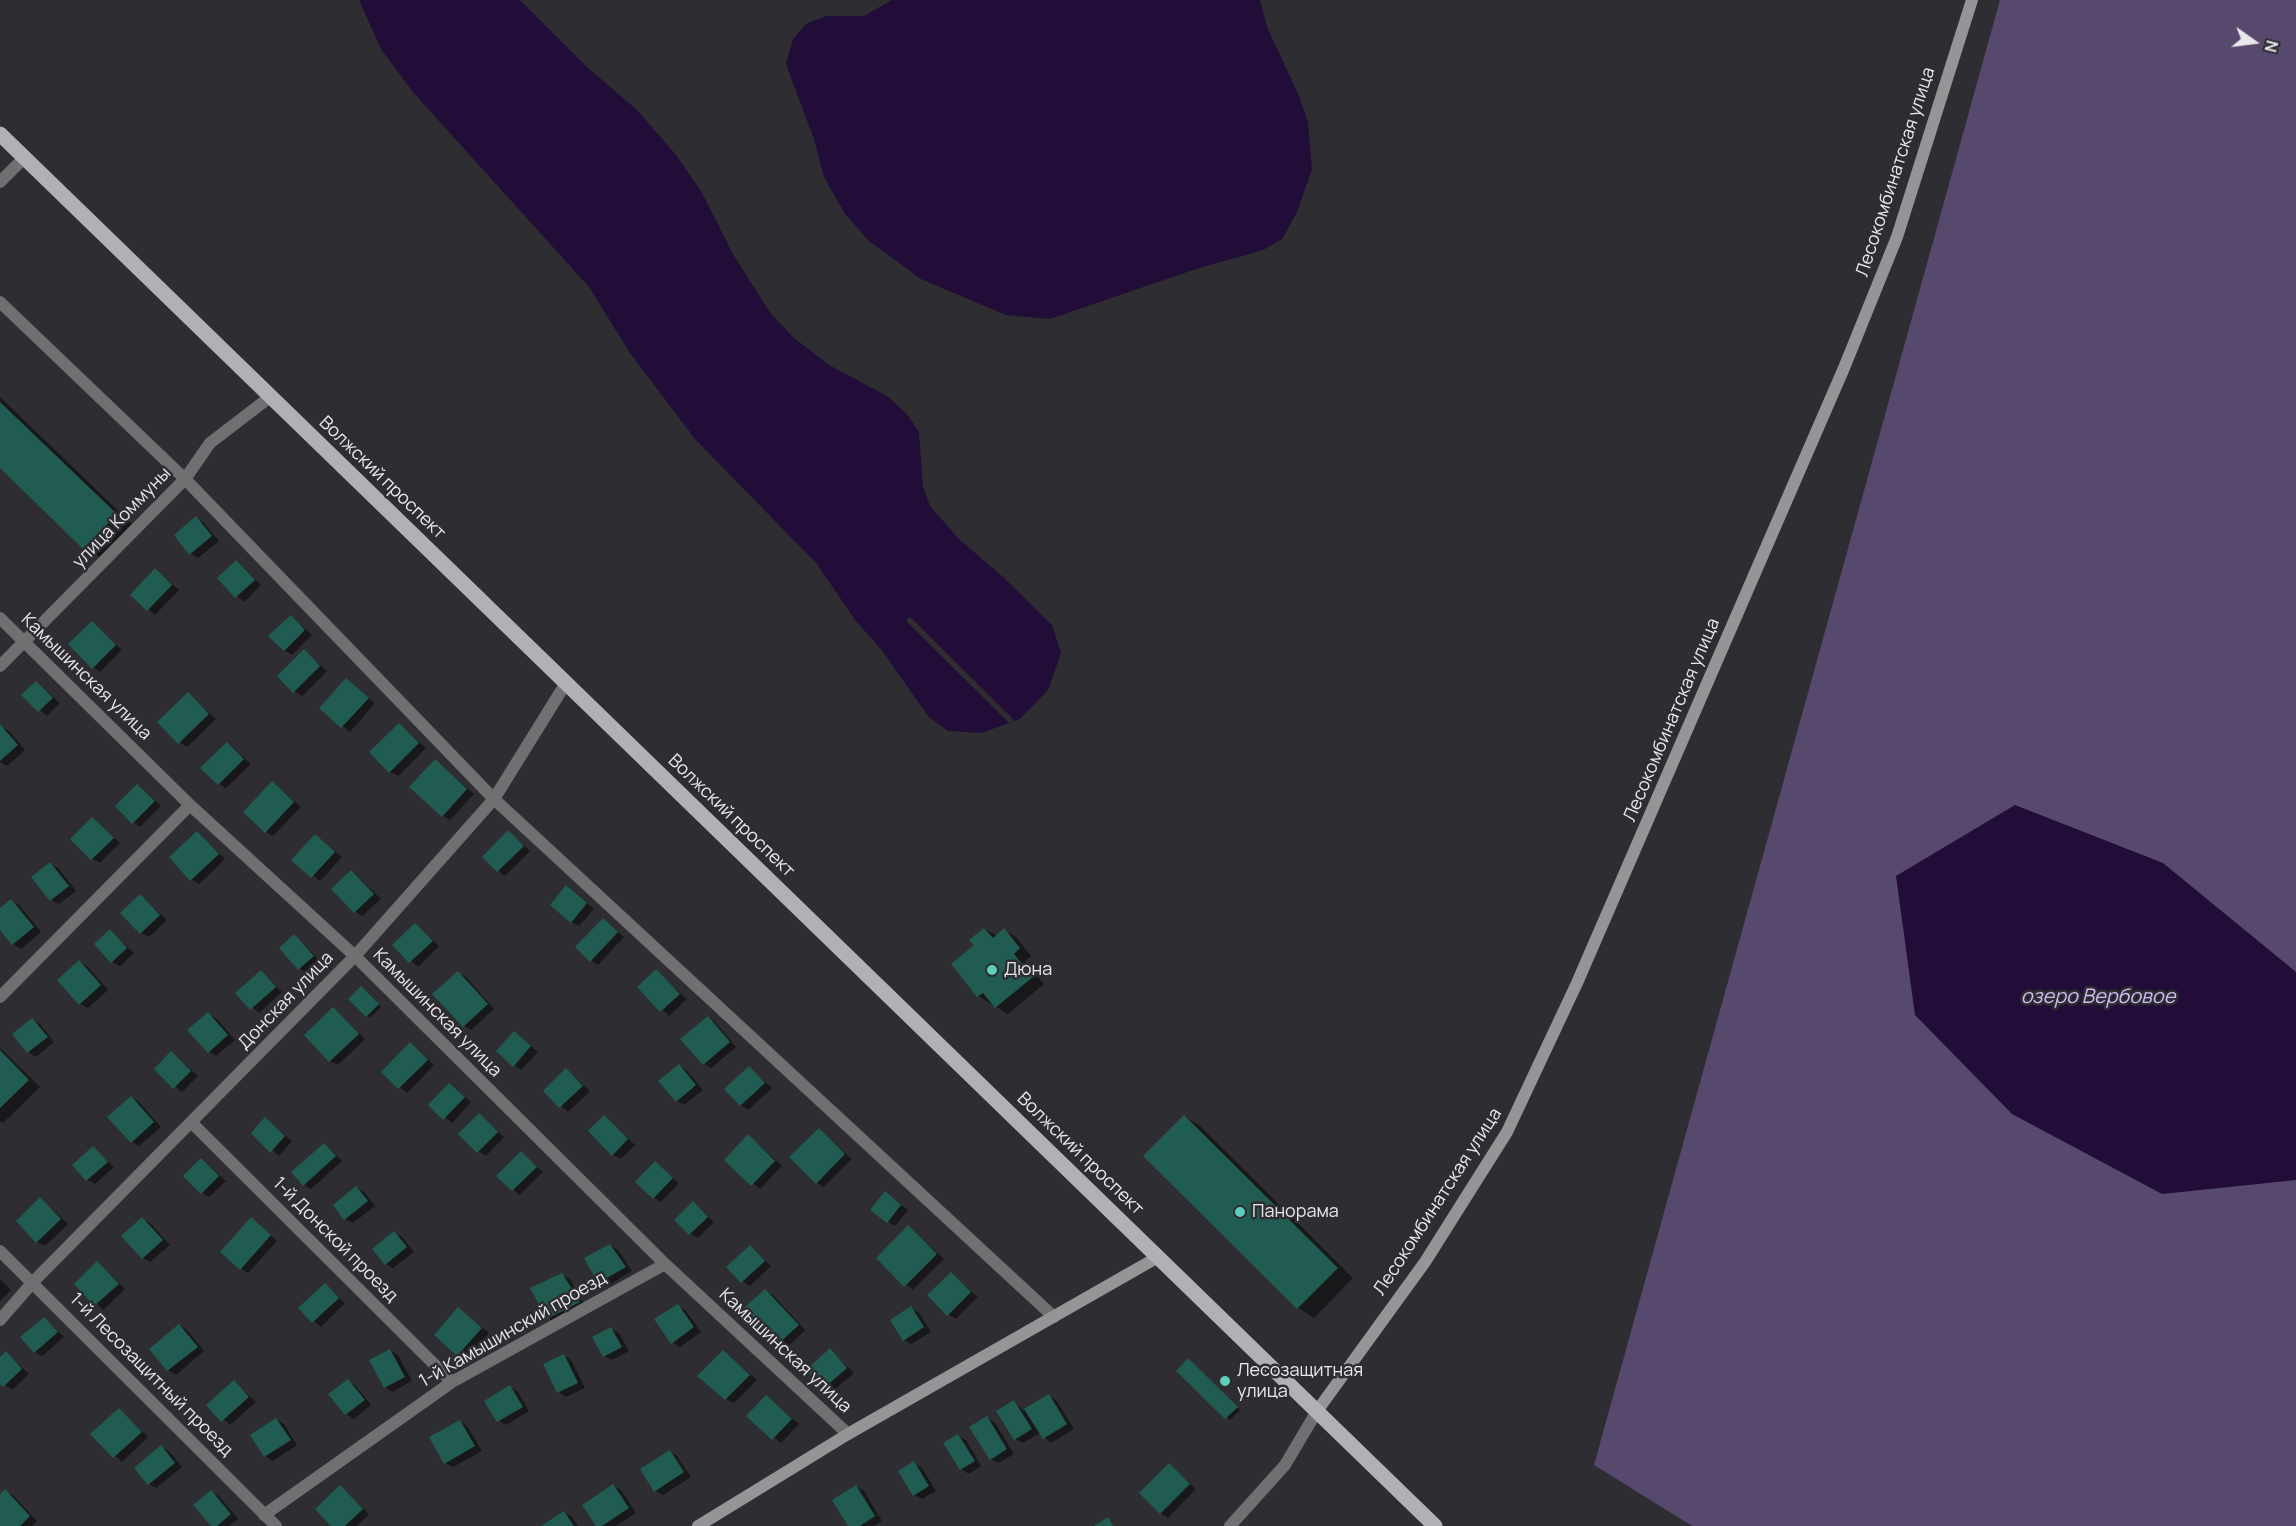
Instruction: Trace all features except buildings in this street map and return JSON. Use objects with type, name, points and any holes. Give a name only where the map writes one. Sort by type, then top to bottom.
[{"type":"main road","name":"Волжский проспект","points":[[0,134],[1435,1526]]},
{"type":"street","name":"Лесокомбинатская улица","points":[[1317,1411],[1425,1262],[1507,1132],[1577,983],[1840,379],[1897,237],[1972,0]]},
{"type":"street","points":[[0,182],[25,157]]},
{"type":"street","points":[[0,302],[185,479],[494,799],[1054,1317]]},
{"type":"street","name":"улица Коммуны","points":[[0,666],[185,479],[210,443],[270,397]]},
{"type":"street","name":"Камышинская улица","points":[[0,618],[190,805],[355,956],[665,1264],[848,1434]]},
{"type":"street","name":"Донская улица","points":[[0,1320],[33,1282],[355,956],[494,799],[566,683]]},
{"type":"street","points":[[0,997],[190,805]]},
{"type":"street","name":"1-й Донской проезд","points":[[192,1123],[452,1382]]},
{"type":"street","name":"1-й Лесозащитный проезд","points":[[0,1251],[276,1526]]},
{"type":"street","points":[[698,1526],[848,1434],[1158,1257]]},
{"type":"street","name":"1-й Камышинский проезд","points":[[264,1515],[452,1382],[665,1264]]},
{"type":"street","points":[[1230,1526],[1285,1465],[1317,1411]]},
{"type":"shaded area","points":[[2000,0],[2296,0],[2296,1526],[1692,1526],[1594,1465]]},
{"type":"water","points":[[359,0],[520,0],[588,68],[637,110],[676,155],[701,191],[734,256],[771,314],[794,338],[829,365],[887,396],[906,413],[919,432],[923,487],[930,506],[959,539],[1003,577],[1052,625],[1061,653],[1048,690],[1020,719],[981,733],[948,731],[928,716],[881,649],[855,620],[817,564],[695,439],[630,353],[589,287],[412,91],[381,49]]},
{"type":"water","points":[[892,0],[1260,0],[1267,27],[1299,96],[1308,122],[1312,169],[1297,212],[1282,239],[1263,250],[1196,269],[1050,319],[1006,315],[921,279],[869,241],[845,214],[824,177],[814,139],[786,64],[793,39],[806,24],[826,16],[864,16]]},
{"type":"water","name":"озеро Вербовое","points":[[2015,805],[2163,863],[2296,972],[2296,1180],[2162,1194],[2012,1114],[1915,1015],[1896,876]]},
{"type":"pier","points":[[910,617],[1014,720],[1010,724],[906,621]]},
{"type":"place","name":"Дюна","points":[[992,970]]},
{"type":"place","name":"Панорама","points":[[1240,1212]]},
{"type":"place","name":"Лесозащитная улица","points":[[1225,1381]]}]
